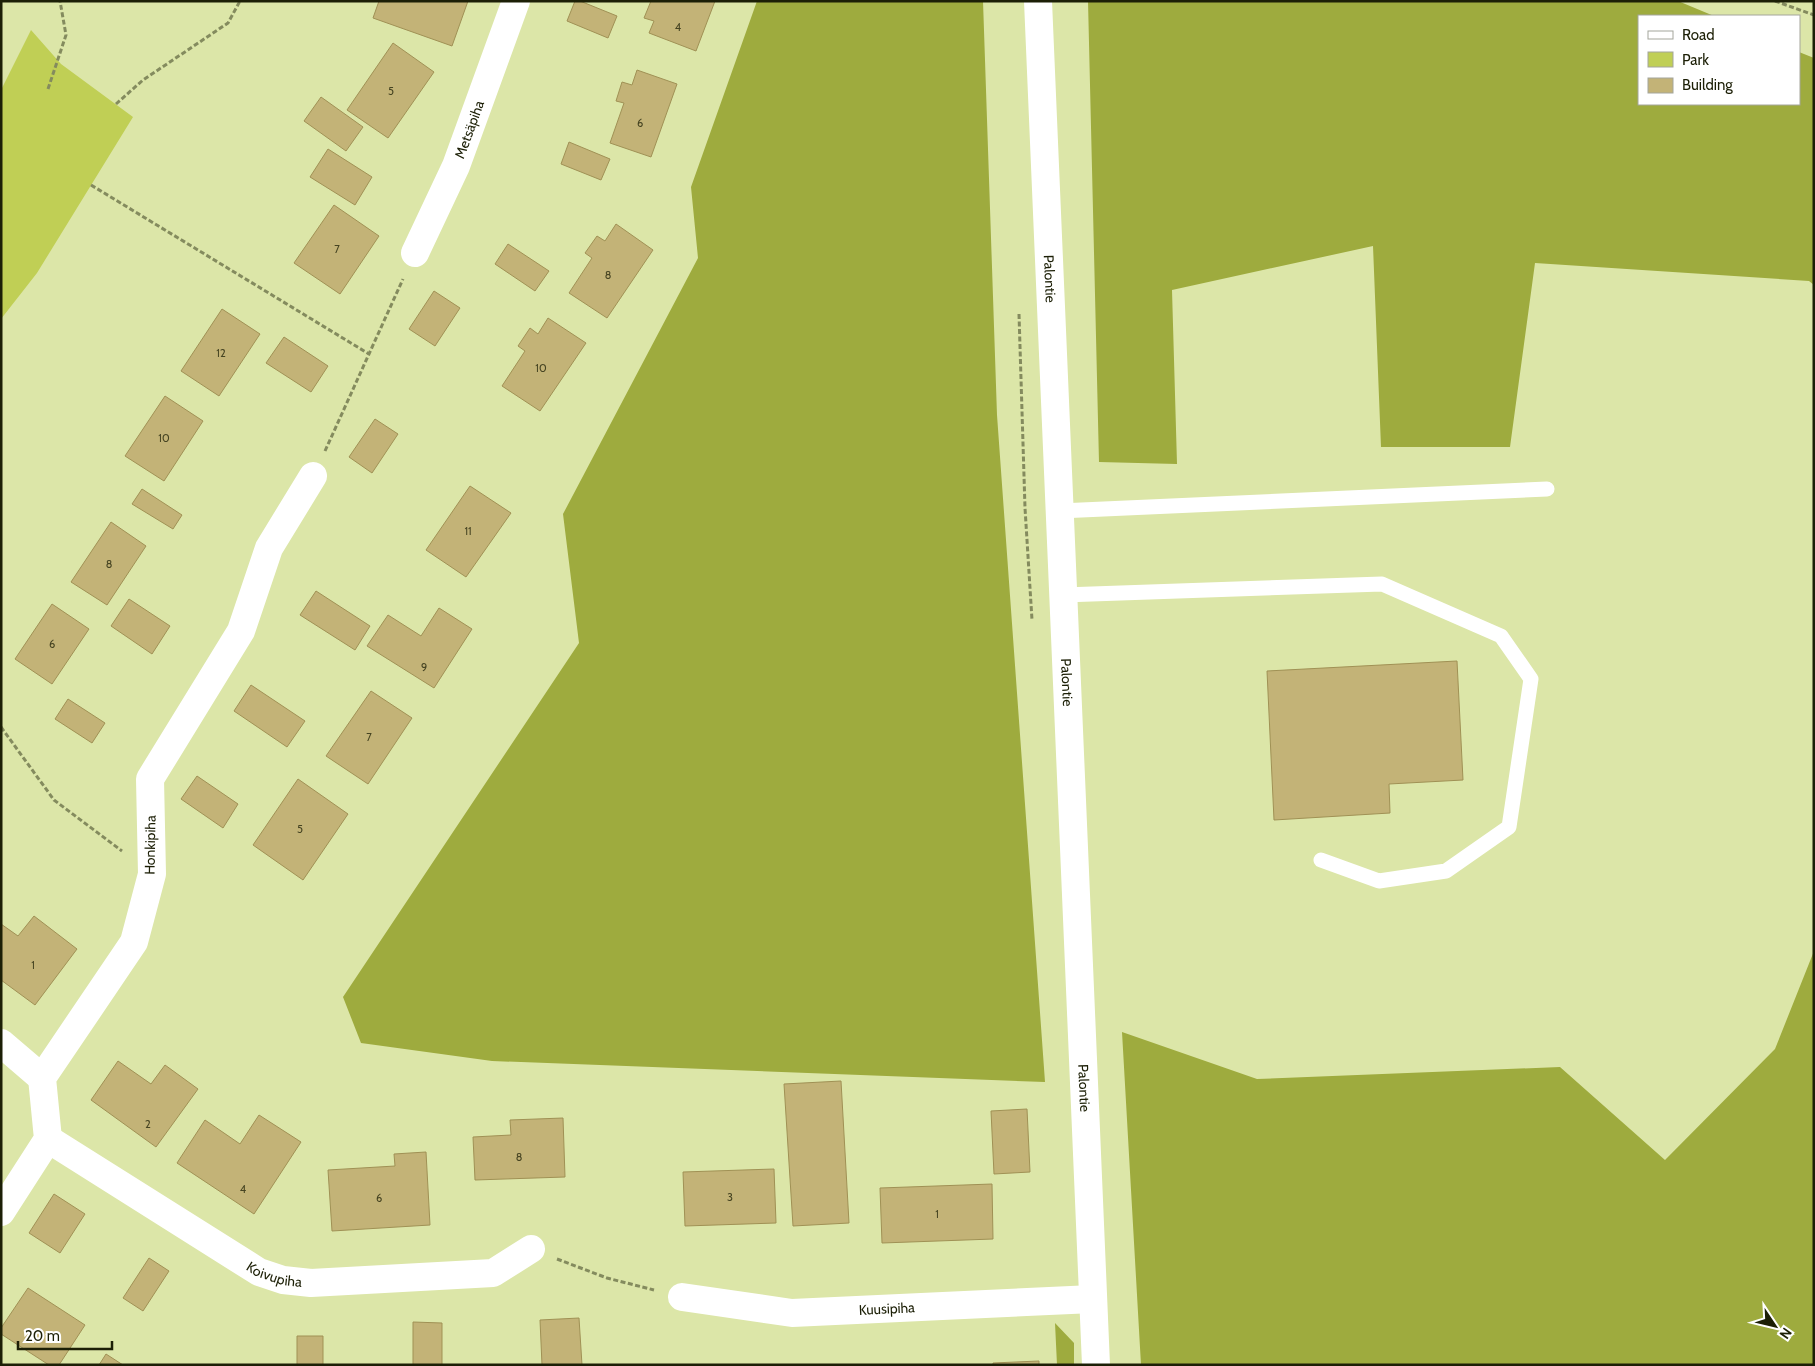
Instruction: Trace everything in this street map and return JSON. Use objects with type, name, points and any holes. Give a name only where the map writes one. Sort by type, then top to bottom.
[{"type":"street","name":"Metsäpiha","points":[[415,253],[456,166],[516,1]]},
{"type":"street","name":"Palontie","points":[[1038,1],[1096,1365]]},
{"type":"street","name":"Honkipiha","points":[[42,1078],[134,942],[152,874],[150,779],[241,631],[269,548],[313,476]]},
{"type":"street","points":[[1,1043],[42,1078],[48,1139],[1,1212]]},
{"type":"street","name":"Koivupiha","points":[[48,1139],[259,1272],[284,1280],[311,1283],[493,1274],[531,1249]]},
{"type":"street","name":"Kuusipiha","points":[[682,1297],[792,1313],[1093,1299]]},
{"type":"lane","points":[[1059,511],[1547,489]]},
{"type":"lane","points":[[1063,595],[1382,584],[1501,636],[1531,679],[1509,827],[1446,871],[1379,881],[1321,860]]},
{"type":"path","points":[[48,89],[66,35],[60,1]]},
{"type":"path","points":[[116,104],[143,80],[228,23],[240,1]]},
{"type":"path","points":[[1775,1],[1814,15]]},
{"type":"path","points":[[91,185],[369,354]]},
{"type":"path","points":[[313,476],[415,253]]},
{"type":"path","points":[[1,727],[54,800],[152,874]]},
{"type":"path","points":[[531,1249],[607,1278],[682,1297]]},
{"type":"green space","points":[[757,1],[983,1],[997,415],[1045,1082],[492,1061],[361,1043],[343,997],[579,643],[563,514],[698,258],[691,187]]},
{"type":"green space","points":[[1088,1],[1678,1],[1712,15],[1638,15],[1638,105],[1800,105],[1800,52],[1814,58],[1814,285],[1809,281],[1535,263],[1510,447],[1381,447],[1373,246],[1172,290],[1177,464],[1099,462]]},
{"type":"green space","points":[[31,30],[61,64],[133,117],[37,273],[1,319],[1,90]]},
{"type":"green space","points":[[1814,951],[1814,1365],[1141,1365],[1122,1032],[1257,1079],[1560,1067],[1665,1160],[1775,1049]]},
{"type":"green space","points":[[1055,1323],[1074,1343],[1074,1365],[1057,1365]]},
{"type":"building","points":[[379,1],[468,1],[452,46],[373,18]]},
{"type":"building","points":[[575,1],[580,1],[617,16],[608,38],[567,21]]},
{"type":"building","points":[[651,1],[715,1],[696,51],[649,33],[654,21],[644,18]]},
{"type":"building","points":[[393,43],[434,72],[388,138],[347,110]]},
{"type":"building","points":[[637,70],[677,84],[651,157],[610,143],[624,103],[616,101],[622,82],[632,85]]},
{"type":"building","points":[[321,97],[363,127],[346,151],[304,121]]},
{"type":"building","points":[[569,142],[610,159],[601,180],[561,164]]},
{"type":"building","points":[[328,149],[372,177],[355,205],[310,177]]},
{"type":"building","points":[[334,205],[379,236],[340,294],[294,263]]},
{"type":"building","points":[[616,224],[653,250],[607,318],[569,293],[592,258],[585,253],[597,236],[605,241]]},
{"type":"building","points":[[508,244],[549,271],[535,291],[495,264]]},
{"type":"building","points":[[434,291],[460,308],[435,346],[409,329]]},
{"type":"building","points":[[222,309],[260,334],[219,396],[181,371]]},
{"type":"building","points":[[548,318],[586,343],[540,411],[502,386],[525,351],[518,346],[530,328],[538,334]]},
{"type":"building","points":[[284,337],[328,366],[311,392],[266,363]]},
{"type":"building","points":[[165,396],[203,421],[164,481],[125,456]]},
{"type":"building","points":[[375,419],[398,434],[372,473],[349,457]]},
{"type":"building","points":[[470,486],[511,513],[466,577],[426,550]]},
{"type":"building","points":[[142,489],[182,515],[173,529],[132,504]]},
{"type":"building","points":[[111,522],[146,546],[107,605],[71,582]]},
{"type":"building","points":[[316,591],[370,626],[355,650],[300,615]]},
{"type":"building","points":[[129,599],[170,626],[152,654],[111,626]]},
{"type":"building","points":[[52,604],[89,629],[52,684],[15,659]]},
{"type":"building","points":[[439,608],[472,629],[434,688],[367,646],[388,615],[421,636]]},
{"type":"building","points":[[1457,661],[1463,780],[1389,784],[1390,813],[1274,820],[1267,671]]},
{"type":"building","points":[[251,685],[305,721],[287,747],[234,711]]},
{"type":"building","points":[[371,691],[412,718],[368,784],[326,756]]},
{"type":"building","points":[[68,699],[105,723],[92,743],[55,719]]},
{"type":"building","points":[[197,776],[238,804],[223,828],[181,799]]},
{"type":"building","points":[[298,779],[348,814],[303,880],[253,845]]},
{"type":"building","points":[[34,916],[77,949],[35,1005],[1,980],[1,924],[18,936]]},
{"type":"building","points":[[118,1061],[151,1084],[165,1065],[198,1089],[156,1147],[91,1100]]},
{"type":"building","points":[[841,1081],[849,1223],[793,1226],[784,1084]]},
{"type":"building","points":[[1027,1109],[1030,1172],[994,1174],[991,1111]]},
{"type":"building","points":[[259,1115],[301,1142],[254,1214],[177,1163],[205,1120],[240,1144]]},
{"type":"building","points":[[563,1118],[565,1177],[475,1180],[473,1137],[511,1135],[510,1120]]},
{"type":"building","points":[[426,1152],[430,1225],[332,1231],[328,1170],[395,1166],[394,1154]]},
{"type":"building","points":[[774,1169],[776,1223],[685,1226],[683,1172]]},
{"type":"building","points":[[992,1184],[993,1239],[882,1243],[880,1188]]},
{"type":"building","points":[[54,1194],[85,1214],[60,1253],[29,1233]]},
{"type":"building","points":[[149,1258],[169,1271],[143,1311],[123,1298]]},
{"type":"building","points":[[28,1288],[85,1325],[59,1365],[49,1365],[1,1334],[1,1328]]},
{"type":"building","points":[[579,1318],[582,1365],[542,1365],[540,1320]]},
{"type":"building","points":[[413,1322],[442,1323],[442,1365],[413,1365]]},
{"type":"building","points":[[297,1336],[323,1336],[323,1365],[297,1365]]},
{"type":"building","points":[[106,1354],[123,1365],[99,1365]]},
{"type":"building","points":[[1039,1361],[1039,1365],[993,1365],[993,1363]]}]
